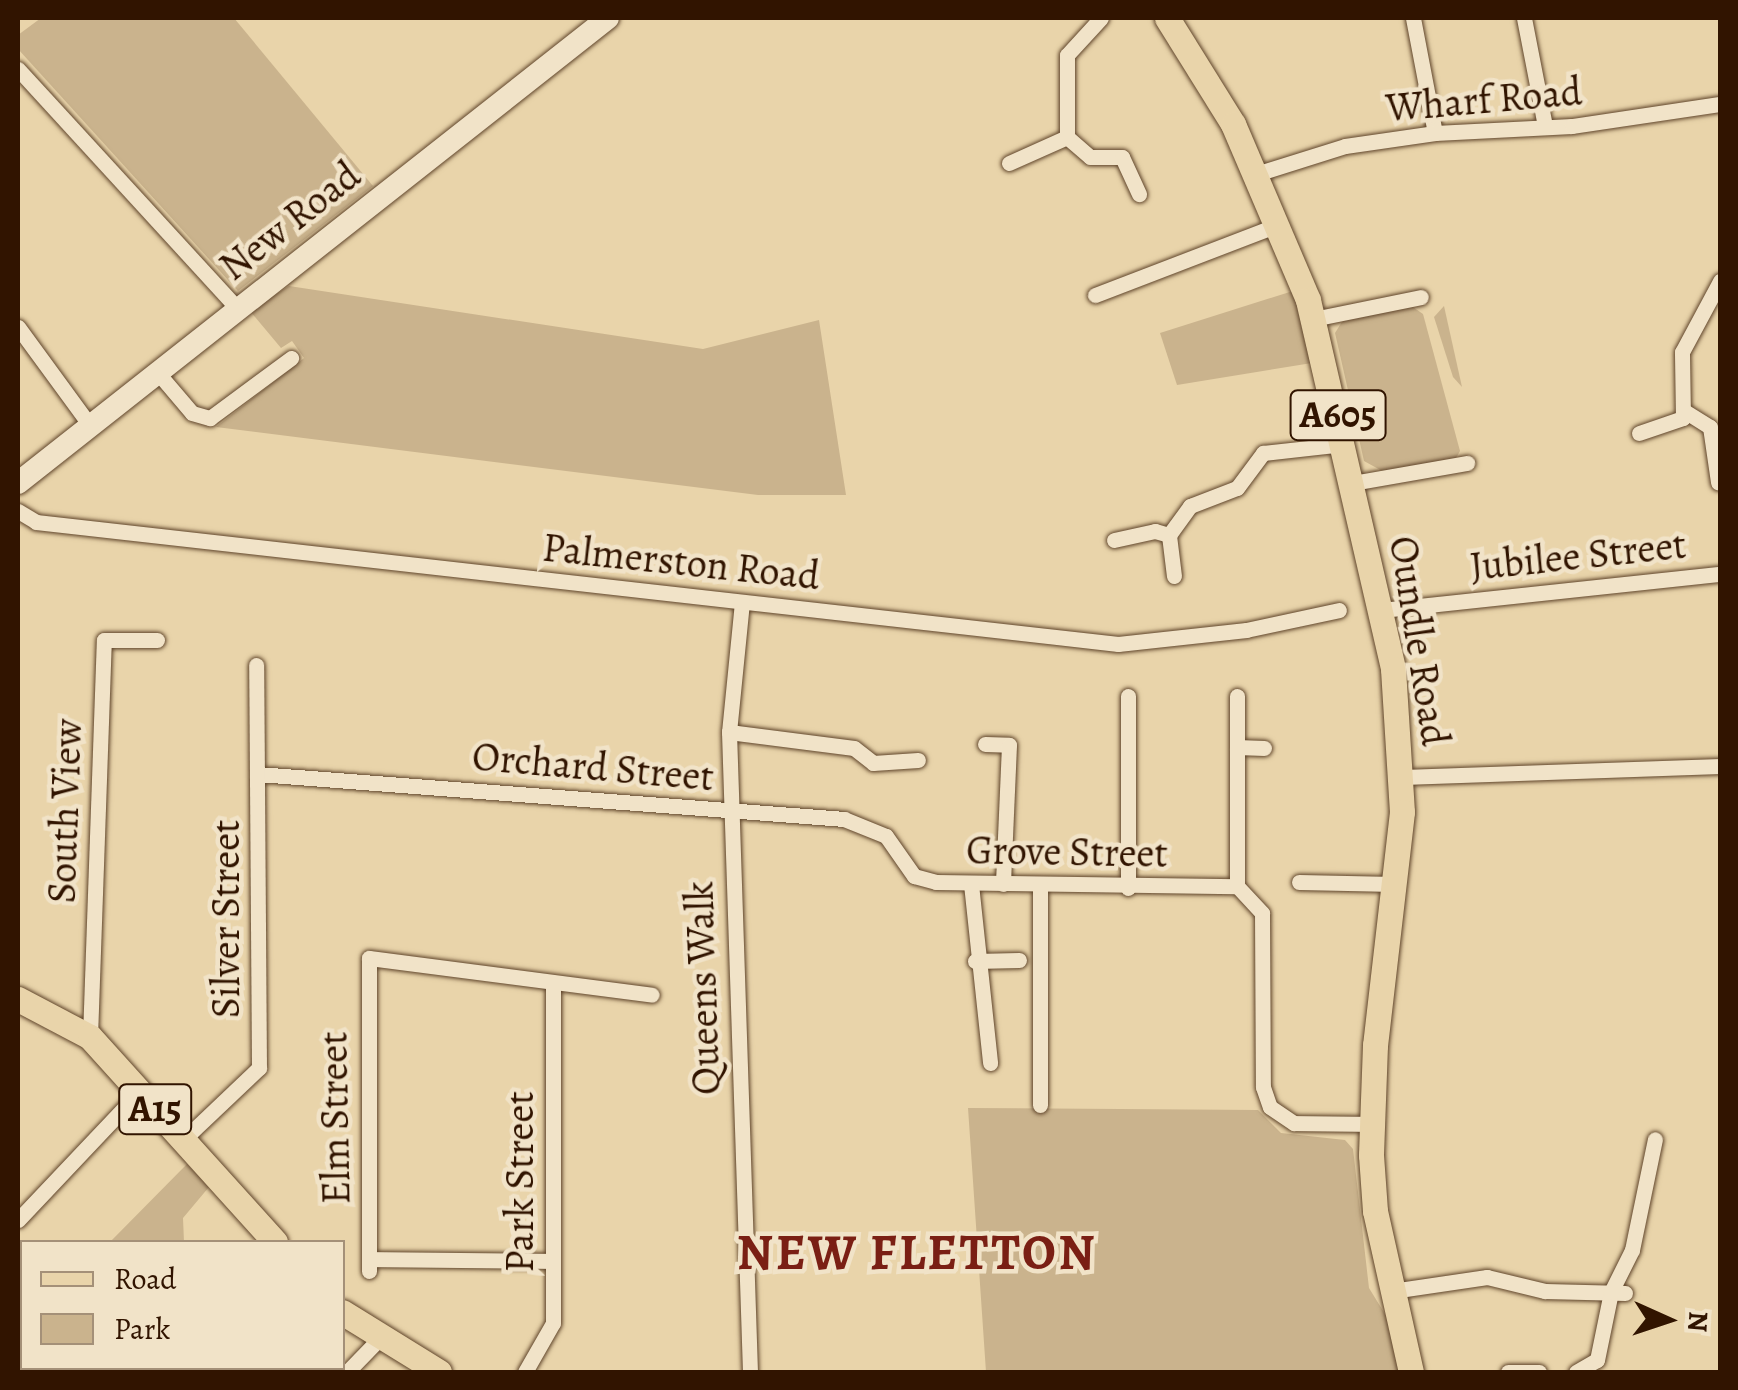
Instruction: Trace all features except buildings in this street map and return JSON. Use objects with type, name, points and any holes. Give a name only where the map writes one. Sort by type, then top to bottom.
[{"type":"main road","name":"Oundle Road","points":[[1167,18],[1256,174],[1313,319],[1382,610],[1403,777],[1371,1124],[1373,1200],[1411,1372]]},
{"type":"main road","name":"A15","points":[[18,998],[90,1038],[273,1240]]},
{"type":"main road","points":[[345,1314],[379,1339],[440,1372]]},
{"type":"street","name":"New Road","points":[[18,484],[89,424],[608,18]]},
{"type":"street","points":[[1101,18],[1067,55],[1067,136],[1090,157],[1122,157],[1139,194]]},
{"type":"street","points":[[1413,18],[1435,133]]},
{"type":"street","points":[[1524,18],[1545,126]]},
{"type":"street","points":[[18,69],[238,310]]},
{"type":"street","name":"Wharf Road","points":[[1256,174],[1345,146],[1720,104]]},
{"type":"street","points":[[1009,162],[1067,136]]},
{"type":"street","points":[[1094,294],[1277,225]]},
{"type":"street","points":[[1686,412],[1682,352],[1720,281]]},
{"type":"street","points":[[1313,319],[1421,297]]},
{"type":"street","points":[[18,327],[89,424]]},
{"type":"street","points":[[158,373],[192,413],[210,418],[291,358]]},
{"type":"street","points":[[1639,434],[1686,412]]},
{"type":"street","points":[[1686,412],[1710,427],[1718,482]]},
{"type":"street","points":[[1174,576],[1169,535],[1190,506],[1237,488],[1262,453],[1344,444]]},
{"type":"street","points":[[1352,483],[1467,463]]},
{"type":"street","name":"Palmerston Road","points":[[18,511],[36,522],[1118,644],[1246,630],[1340,610]]},
{"type":"street","points":[[1114,540],[1155,530],[1169,535]]},
{"type":"street","name":"Jubilee Street","points":[[1382,610],[1720,574]]},
{"type":"street","name":"Queens Walk","points":[[742,602],[729,732],[750,1372]]},
{"type":"street","name":"South View","points":[[90,1038],[104,640],[157,640]]},
{"type":"street","name":"Silver Street","points":[[183,1140],[259,1068],[256,665]]},
{"type":"street","points":[[1128,696],[1128,888]]},
{"type":"street","points":[[1237,696],[1237,886],[1262,913],[1262,1086],[1270,1107],[1294,1123],[1371,1124]]},
{"type":"street","points":[[1003,884],[1010,726]]},
{"type":"street","points":[[729,732],[854,748],[873,763],[918,760]]},
{"type":"street","points":[[985,744],[1009,745]]},
{"type":"street","points":[[1236,747],[1264,748]]},
{"type":"street","points":[[1403,777],[1720,766]]},
{"type":"street","name":"Orchard Street","points":[[258,774],[864,823],[886,836],[902,864]]},
{"type":"street","name":"Grove Street","points":[[902,864],[914,876],[971,884],[1237,886]]},
{"type":"street","points":[[1299,882],[1395,884]]},
{"type":"street","points":[[971,884],[975,961],[988,1012],[990,1063]]},
{"type":"street","points":[[1040,886],[1040,1106]]},
{"type":"street","name":"Elm Street","points":[[552,1261],[369,1265],[366,964],[369,958],[553,983]]},
{"type":"street","points":[[975,961],[1018,960]]},
{"type":"street","points":[[553,983],[652,995]]},
{"type":"street","name":"Park Street","points":[[525,1372],[553,1323],[553,983]]},
{"type":"street","points":[[18,1220],[139,1092]]},
{"type":"street","points":[[1576,1372],[1597,1360],[1607,1309],[1618,1293],[1632,1250],[1655,1139]]},
{"type":"street","points":[[1392,1291],[1488,1277],[1545,1291],[1618,1293]]},
{"type":"street","points":[[347,1372],[379,1339]]},
{"type":"street","points":[[1508,1372],[1539,1372]]},
{"type":"green space","points":[[41,18],[234,18],[373,186],[238,291],[18,49],[18,35]]},
{"type":"green space","points":[[289,286],[703,349],[819,320],[846,495],[758,495],[216,427],[304,358],[292,341],[281,348],[250,311]]},
{"type":"green space","points":[[1296,290],[1318,362],[1177,385],[1160,333]]},
{"type":"green space","points":[[1410,305],[1423,314],[1460,451],[1456,458],[1384,472],[1364,461],[1335,333],[1345,317]]},
{"type":"green space","points":[[1444,306],[1462,387],[1453,377],[1434,317]]},
{"type":"green space","points":[[968,1108],[1258,1110],[1281,1133],[1345,1140],[1353,1149],[1369,1288],[1388,1319],[1401,1372],[986,1372]]},
{"type":"green space","points":[[187,1164],[209,1187],[183,1218],[184,1240],[112,1240]]},
{"type":"district","name":"NEW FLETTON","points":[[917,1253]]}]
